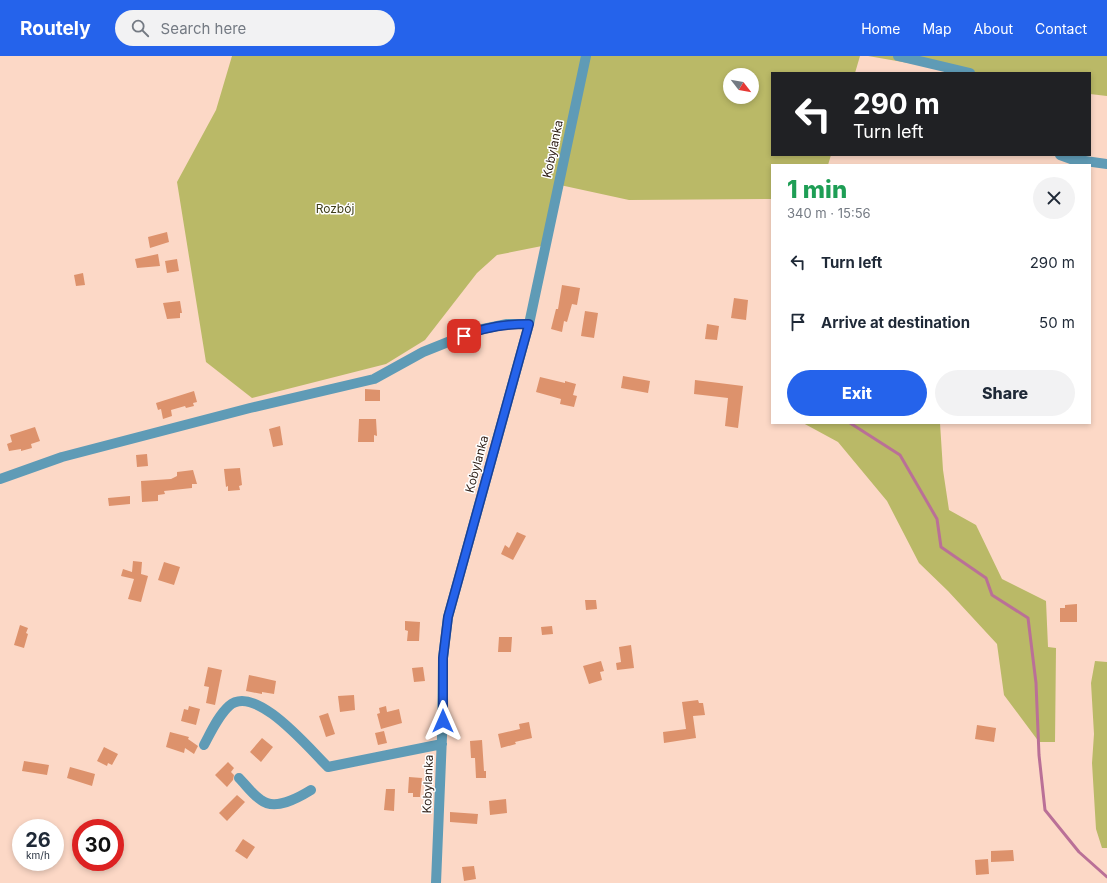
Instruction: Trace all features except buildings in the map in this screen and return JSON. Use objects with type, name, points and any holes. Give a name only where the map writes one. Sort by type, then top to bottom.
[{"type":"street","name":"Kobylanka","points":[[436,883],[442,744],[443,658],[448,617],[529,324],[586,56]]},
{"type":"street","points":[[898,56],[966,72]]},
{"type":"street","points":[[1063,156],[1071,159],[1107,164]]},
{"type":"street","points":[[0,480],[69,455],[250,408],[374,379],[423,352],[478,330],[507,324],[529,324]]},
{"type":"street","points":[[204,745],[219,718],[230,705],[243,701],[263,707],[282,722],[328,767],[442,744]]},
{"type":"street","points":[[239,778],[262,802],[287,802],[311,790]]},
{"type":"green space","name":"Rozbój","points":[[232,56],[860,56],[855,72],[771,72],[771,156],[831,156],[828,164],[771,164],[771,199],[629,200],[560,185],[547,245],[497,255],[477,273],[425,340],[386,364],[252,398],[206,362],[177,182],[216,110]]},
{"type":"green space","points":[[868,56],[1107,56],[1107,96],[1091,94],[1091,72],[960,72]]},
{"type":"green space","points":[[805,424],[940,424],[943,470],[949,510],[976,525],[1002,579],[1046,601],[1048,647],[1056,648],[1055,742],[1039,742],[1004,695],[997,644],[948,591],[919,563],[887,501],[838,442]]},
{"type":"green space","points":[[1095,661],[1107,662],[1107,848],[1102,848],[1096,829],[1092,763],[1094,734],[1091,683]]},
{"type":"waterway","points":[[852,424],[900,455],[937,519],[941,547],[986,578],[992,595],[1028,618],[1036,683],[1039,755],[1045,810],[1079,852],[1107,877]]},
{"type":"route","points":[[443,721],[443,658],[444,639],[448,617],[529,324],[507,324],[478,330],[464,336]]}]
